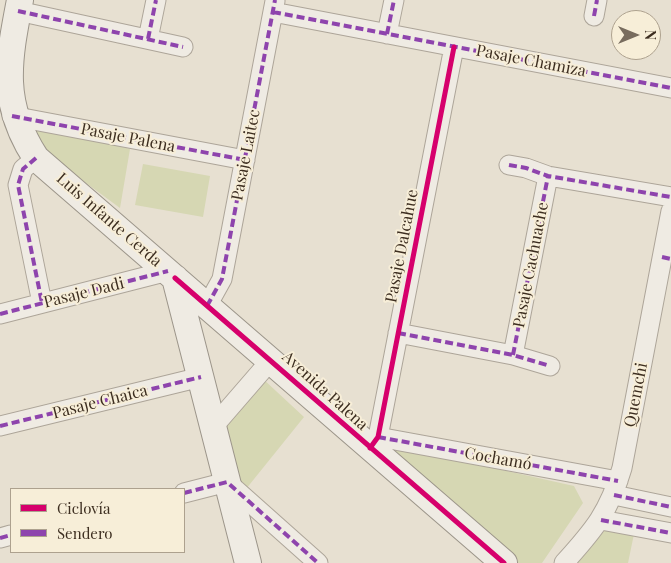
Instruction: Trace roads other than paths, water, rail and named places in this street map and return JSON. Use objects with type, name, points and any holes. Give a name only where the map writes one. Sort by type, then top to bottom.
[{"type":"street","points":[[148,39],[156,0]]},
{"type":"street","points":[[387,34],[394,0]]},
{"type":"street","points":[[19,5],[183,47]]},
{"type":"street","name":"Luis Infante Cerda","points":[[19,5],[9,58],[8,99],[12,116],[20,135],[36,158],[172,275],[201,377],[248,563]]},
{"type":"street","name":"Pasaje Chamiza","points":[[274,6],[387,34],[671,88]]},
{"type":"street","name":"Pasaje Laitec","points":[[208,306],[222,279],[274,6]]},
{"type":"street","name":"Pasaje Dalcahue","points":[[374,443],[398,333],[454,47]]},
{"type":"street","name":"Pasaje Palena","points":[[12,116],[245,160]]},
{"type":"street","points":[[36,158],[23,169],[18,185],[42,303]]},
{"type":"street","points":[[509,165],[536,170],[548,176],[671,197]]},
{"type":"street","name":"Pasaje Cachuache","points":[[513,355],[548,176]]},
{"type":"street","name":"Quemchi","points":[[564,563],[601,520],[616,488],[667,258],[671,211]]},
{"type":"street","name":"Pasaje Dadi","points":[[0,314],[172,275]]},
{"type":"street","name":"Avenida Palena","points":[[172,275],[271,360],[374,443],[504,563]]},
{"type":"street","points":[[398,333],[513,355],[550,366]]},
{"type":"street","points":[[213,427],[271,360]]},
{"type":"street","name":"Pasaje Chaica","points":[[0,426],[201,377]]},
{"type":"street","name":"Cochamó","points":[[374,443],[616,488],[671,507]]},
{"type":"street","points":[[185,493],[227,482],[318,563]]},
{"type":"street","points":[[601,520],[671,533]]}]
